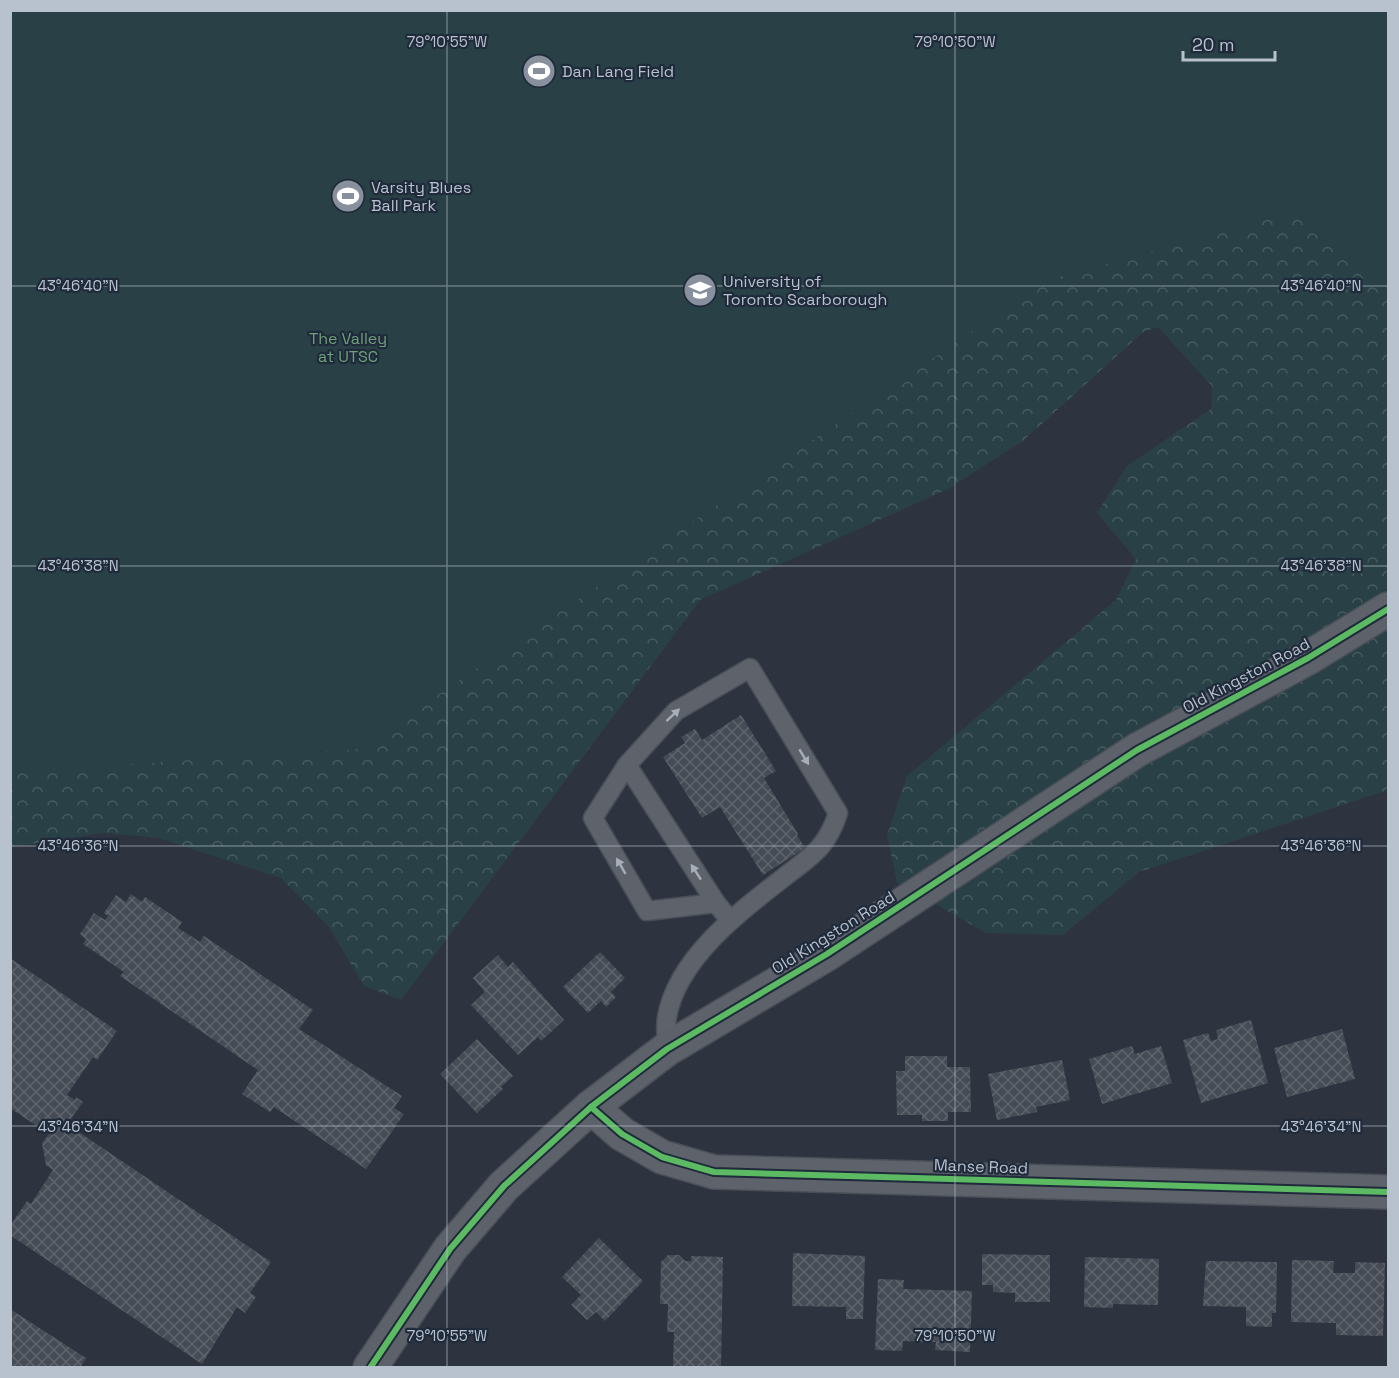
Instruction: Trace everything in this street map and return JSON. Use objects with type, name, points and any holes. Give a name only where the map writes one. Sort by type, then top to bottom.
[{"type":"street","name":"Old Kingston Road","points":[[369,1368],[450,1250],[504,1186],[591,1107],[667,1049],[826,954],[1137,750],[1308,658],[1389,609]]},
{"type":"street","name":"Manse Road","points":[[591,1107],[622,1134],[662,1157],[714,1172],[1389,1192]]},
{"type":"lane","points":[[667,1049],[667,1017],[677,984],[715,934],[820,848],[832,830],[838,813],[750,668],[676,711],[627,765],[593,818],[647,911],[717,903]]},
{"type":"lane","points":[[627,765],[730,920]]},
{"type":"green space","name":"The Valley at UTSC","points":[[11,10],[1388,11],[1388,299],[1293,211],[1048,280],[358,749],[11,772]]},
{"type":"green space","points":[[1388,11],[1388,790],[1139,872],[1063,935],[986,933],[897,882],[887,835],[907,776],[1116,600],[1136,559],[1097,513],[1127,466],[1211,409],[1212,386],[1158,327],[1143,332],[1024,440],[948,489],[700,600],[401,1000],[364,986],[329,927],[281,878],[159,838],[105,833],[11,847],[10,516]]},
{"type":"building","points":[[741,715],[776,771],[764,778],[805,848],[763,875],[720,807],[702,818],[663,757],[685,743],[681,737],[695,729],[702,740]]},
{"type":"building","points":[[131,894],[142,902],[145,897],[182,922],[178,928],[200,942],[204,936],[313,1010],[299,1029],[402,1096],[394,1108],[404,1114],[366,1169],[274,1107],[270,1112],[242,1094],[258,1070],[120,976],[124,972],[83,944],[86,939],[80,934],[94,913],[105,920],[108,916],[104,913],[116,895],[126,902]]},
{"type":"building","points":[[600,952],[625,978],[611,992],[616,997],[606,1007],[601,1001],[588,1013],[563,987]]},
{"type":"building","points":[[498,955],[508,967],[513,962],[564,1020],[541,1041],[538,1037],[518,1055],[471,1005],[485,992],[473,978]]},
{"type":"building","points":[[10,958],[117,1031],[97,1060],[93,1057],[67,1095],[83,1102],[67,1124],[271,1262],[250,1293],[256,1297],[245,1313],[237,1307],[202,1364],[10,1235],[10,1226],[27,1201],[31,1204],[53,1170],[46,1165],[42,1143],[49,1134],[10,1108]]},
{"type":"building","points":[[1251,1020],[1268,1083],[1201,1103],[1183,1040],[1208,1033],[1211,1041],[1218,1039],[1216,1030]]},
{"type":"building","points":[[1342,1029],[1355,1079],[1287,1097],[1274,1048]]},
{"type":"building","points":[[477,1039],[513,1076],[501,1087],[503,1089],[477,1113],[440,1074]]},
{"type":"building","points":[[1132,1046],[1135,1054],[1161,1046],[1172,1083],[1102,1104],[1089,1059]]},
{"type":"building","points":[[905,1056],[947,1056],[947,1067],[970,1067],[971,1112],[948,1112],[948,1121],[922,1121],[922,1115],[897,1115],[896,1071],[905,1071]]},
{"type":"building","points":[[1062,1060],[1070,1100],[1036,1107],[1037,1112],[997,1120],[988,1074]]},
{"type":"building","points":[[599,1238],[643,1281],[605,1321],[596,1312],[587,1320],[571,1305],[581,1295],[562,1277]]},
{"type":"building","points":[[793,1253],[865,1256],[863,1319],[846,1319],[846,1307],[792,1306]]},
{"type":"building","points":[[982,1254],[1050,1255],[1050,1302],[1015,1302],[1015,1293],[993,1292],[993,1285],[982,1285]]},
{"type":"building","points":[[668,1255],[679,1255],[685,1261],[691,1261],[691,1256],[723,1257],[721,1368],[673,1368],[674,1332],[667,1332],[668,1304],[660,1304],[661,1262]]},
{"type":"building","points":[[1085,1257],[1159,1259],[1158,1305],[1113,1304],[1113,1308],[1084,1307]]},
{"type":"building","points":[[1292,1260],[1334,1261],[1333,1273],[1355,1273],[1355,1262],[1385,1263],[1383,1336],[1336,1335],[1336,1323],[1291,1322]]},
{"type":"building","points":[[1206,1261],[1277,1262],[1276,1313],[1272,1313],[1272,1327],[1246,1326],[1246,1307],[1203,1306]]},
{"type":"building","points":[[878,1279],[904,1280],[903,1289],[972,1291],[970,1352],[935,1350],[936,1342],[903,1341],[902,1351],[875,1350]]},
{"type":"building","points":[[10,1309],[86,1358],[80,1368],[10,1368]]},
{"type":"cycle path","points":[[370,1368],[450,1249],[504,1186],[591,1107],[667,1049],[827,954],[1137,750],[1308,658],[1388,609]]},
{"type":"cycle path","points":[[591,1107],[622,1134],[662,1157],[714,1172],[1388,1192]]},
{"type":"place","name":"Dan Lang Field","points":[[539,71]]},
{"type":"place","name":"Varsity Blues Ball Park","points":[[348,196]]},
{"type":"place","name":"University of Toronto Scarborough","points":[[700,290]]}]
